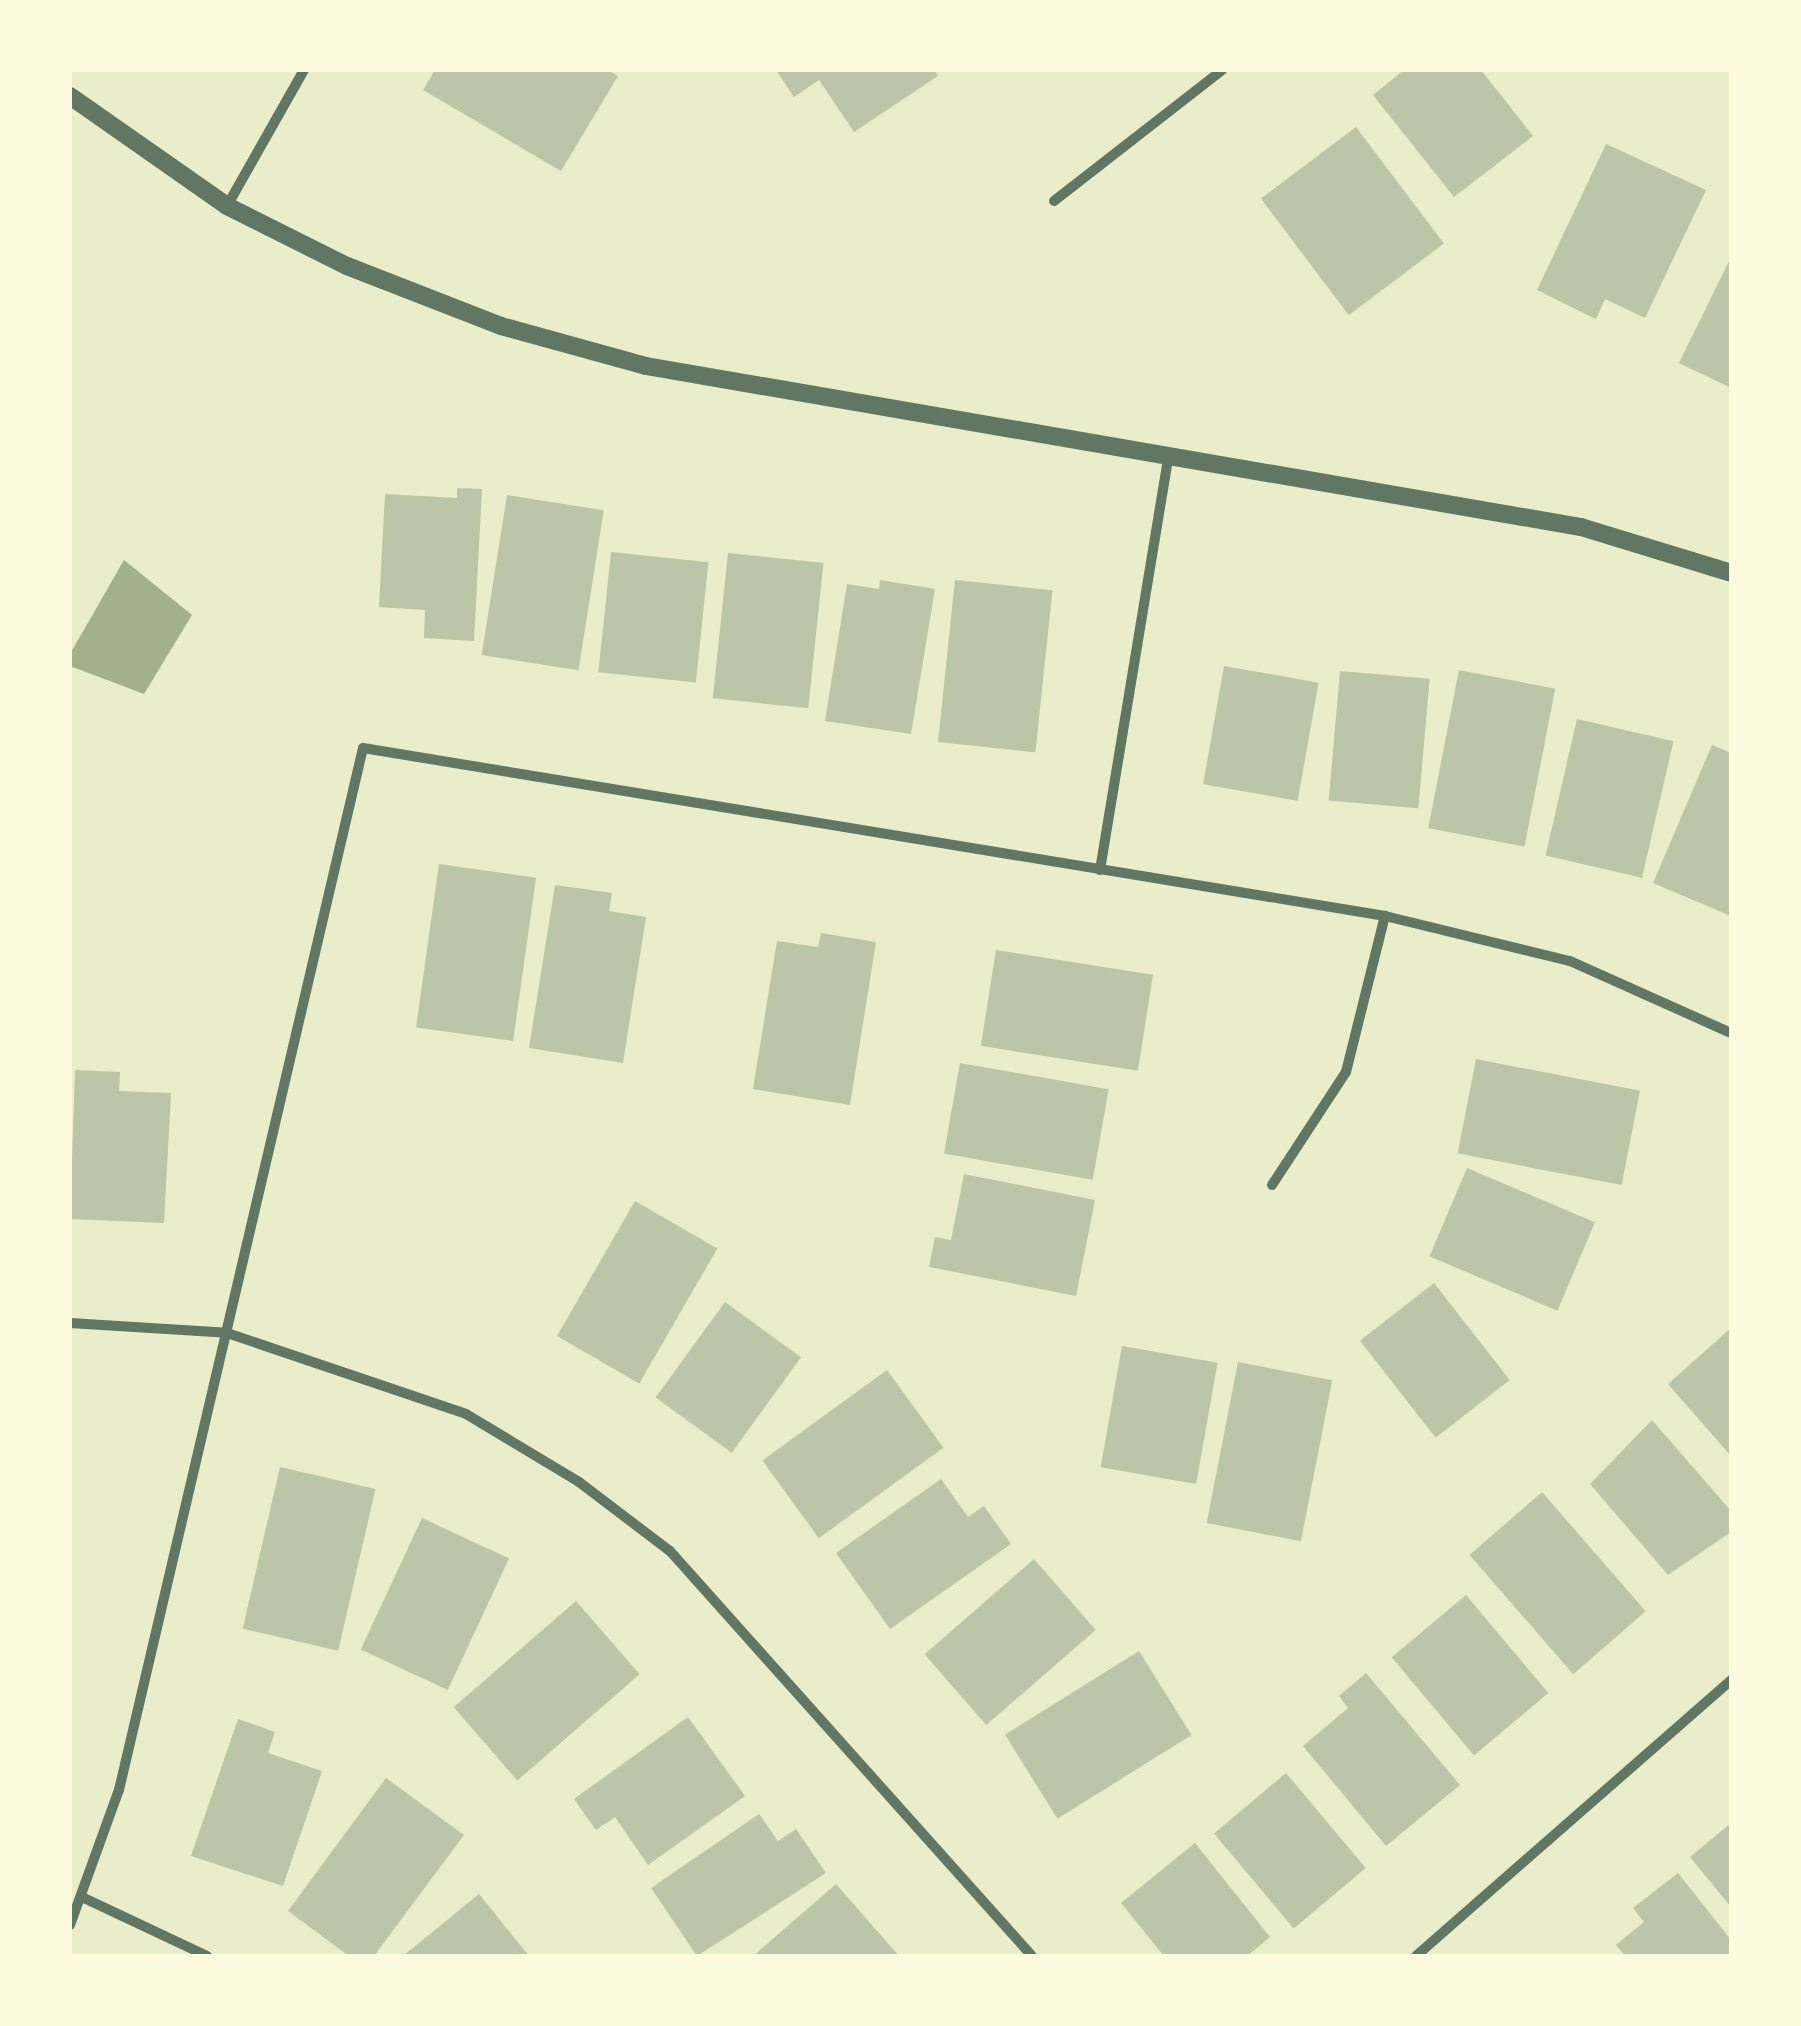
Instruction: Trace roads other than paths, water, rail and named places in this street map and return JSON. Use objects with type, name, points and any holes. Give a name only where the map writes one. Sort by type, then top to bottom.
[{"type":"street","points":[[227,206],[304,70]]},
{"type":"street","points":[[1054,201],[1222,70]]},
{"type":"street","points":[[70,96],[227,206],[347,266],[484,319],[646,366],[1170,452],[1581,527],[1731,572]]},
{"type":"street","points":[[1100,870],[1170,452]]},
{"type":"street","points":[[70,1925],[84,1898],[119,1790],[363,748],[1386,916],[1570,961],[1731,1033]]},
{"type":"street","points":[[1272,1185],[1346,1072],[1386,916]]},
{"type":"street","points":[[70,1323],[227,1333],[466,1414],[578,1482],[670,1551],[1032,1956]]},
{"type":"street","points":[[1416,1956],[1731,1680]]},
{"type":"street","points":[[84,1898],[207,1956]]}]
